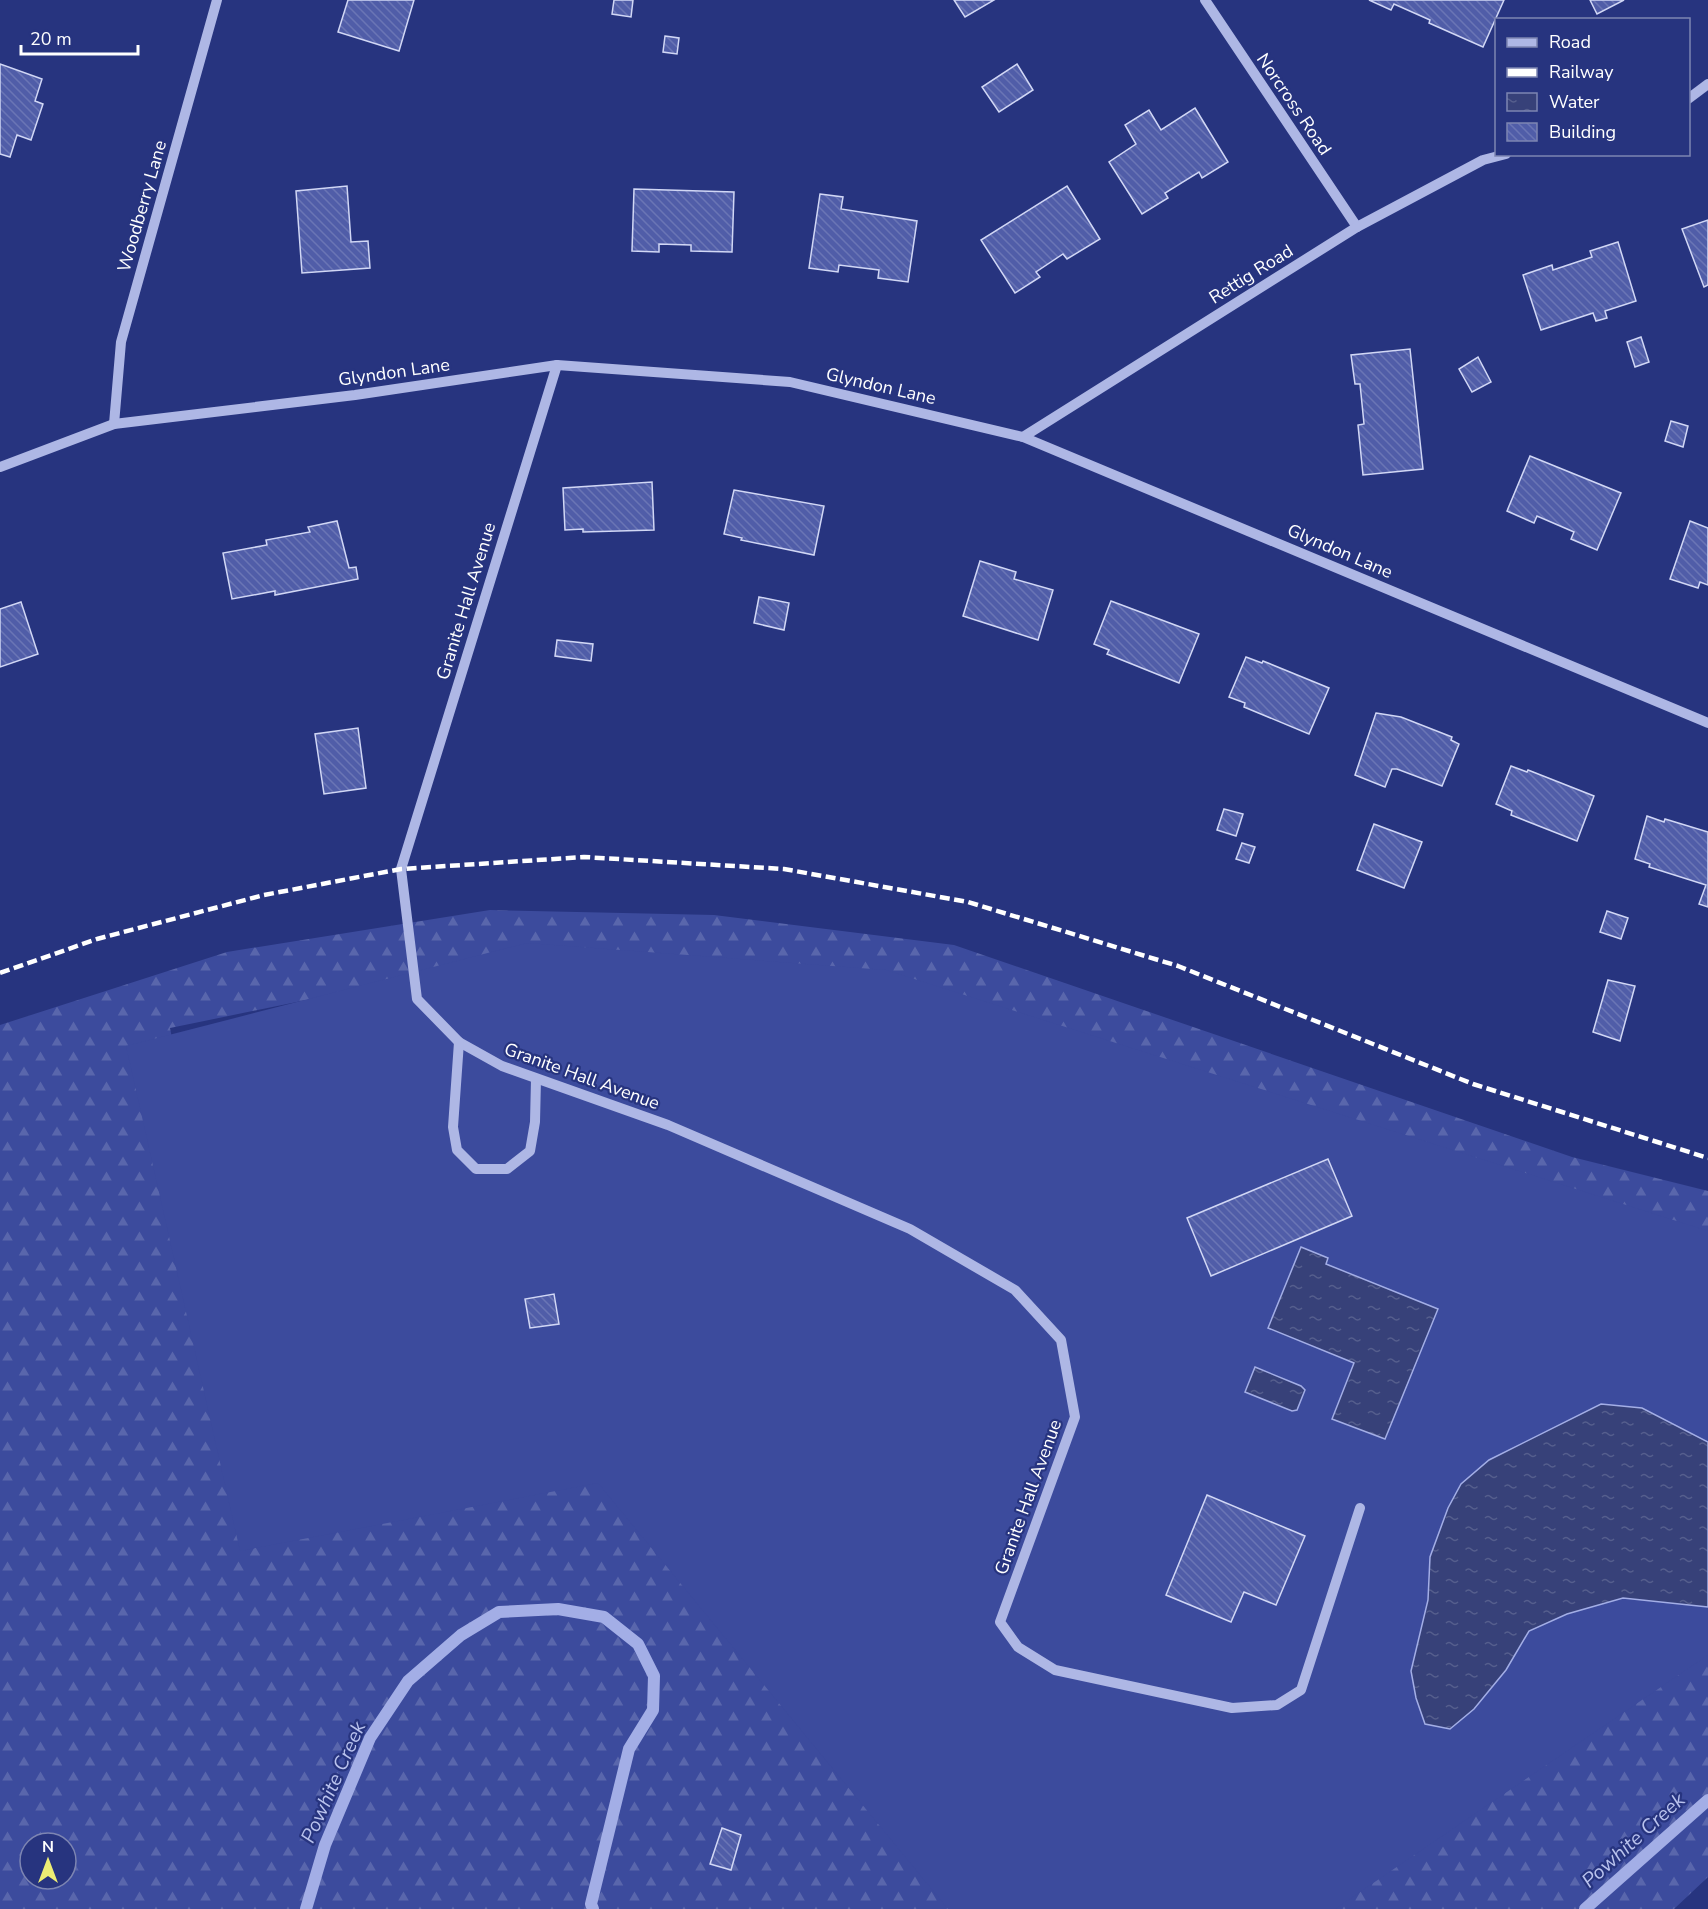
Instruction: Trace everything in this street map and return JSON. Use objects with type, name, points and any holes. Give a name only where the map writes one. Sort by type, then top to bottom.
[{"type":"street","name":"Woodberry Lane","points":[[114,424],[121,342],[217,0]]},
{"type":"street","name":"Norcross Road","points":[[1205,0],[1357,227]]},
{"type":"street","points":[[1690,98],[1708,84]]},
{"type":"street","name":"Rettig Road","points":[[1023,437],[1357,227],[1483,160],[1498,156]]},
{"type":"street","name":"Glyndon Lane","points":[[0,467],[114,424],[355,395],[556,365],[790,382],[1023,437],[1708,723]]},
{"type":"street","name":"Granite Hall Avenue","points":[[556,365],[401,869],[417,999],[459,1042],[502,1066],[668,1125],[910,1229],[1015,1290],[1061,1340],[1075,1417],[1000,1622],[1018,1647],[1055,1670],[1232,1708],[1277,1706],[1301,1690],[1360,1508]]},
{"type":"street","points":[[459,1042],[453,1093],[453,1127],[457,1150],[476,1169],[507,1169],[530,1151],[535,1122],[536,1079]]},
{"type":"green space","points":[[490,910],[714,915],[954,945],[1572,1157],[1708,1191],[1708,1877],[1674,1909],[0,1909],[0,1025],[227,952]],"holes":[[[360,989],[260,1486],[170,1028]]]},
{"type":"green space","points":[[527,943],[886,970],[1708,1231],[1708,1655],[1335,1909],[948,1909],[598,1483],[240,1551],[126,1046]]},
{"type":"water","points":[[1301,1247],[1328,1258],[1326,1264],[1438,1309],[1385,1439],[1332,1419],[1354,1363],[1268,1328]]},
{"type":"water","points":[[1255,1367],[1301,1386],[1305,1390],[1297,1410],[1292,1411],[1245,1392]]},
{"type":"water","points":[[1601,1404],[1642,1408],[1708,1442],[1708,1607],[1623,1598],[1567,1614],[1529,1631],[1506,1670],[1474,1709],[1450,1729],[1425,1724],[1416,1698],[1411,1671],[1428,1600],[1430,1557],[1448,1508],[1461,1484],[1489,1460]]},
{"type":"building","points":[[348,0],[414,0],[399,51],[338,32]]},
{"type":"building","points":[[614,0],[633,0],[631,17],[612,14]]},
{"type":"building","points":[[954,0],[994,0],[965,17]]},
{"type":"building","points":[[1369,0],[1504,0],[1483,47],[1429,23],[1430,20],[1394,4],[1391,10]]},
{"type":"building","points":[[1590,0],[1624,0],[1597,14]]},
{"type":"building","points":[[665,36],[679,38],[677,54],[663,52]]},
{"type":"building","points":[[0,64],[42,79],[35,101],[43,104],[31,140],[17,135],[10,157],[0,154]]},
{"type":"building","points":[[1017,64],[1033,90],[999,112],[982,87]]},
{"type":"building","points":[[1195,108],[1228,162],[1202,178],[1199,172],[1165,193],[1168,198],[1142,214],[1109,162],[1136,144],[1125,125],[1149,110],[1161,130]]},
{"type":"building","points":[[347,186],[351,242],[368,241],[370,268],[302,273],[296,191]]},
{"type":"building","points":[[1067,186],[1100,239],[1067,259],[1063,254],[1036,272],[1040,277],[1015,293],[981,240]]},
{"type":"building","points":[[634,189],[734,192],[732,252],[691,251],[691,245],[659,244],[659,252],[632,251]]},
{"type":"building","points":[[820,194],[843,197],[841,209],[917,221],[908,282],[878,278],[879,270],[839,265],[838,272],[809,268]]},
{"type":"building","points":[[1708,220],[1708,285],[1704,287],[1682,229]]},
{"type":"building","points":[[1618,242],[1636,301],[1605,311],[1607,318],[1596,321],[1593,313],[1541,330],[1523,275],[1552,265],[1553,270],[1592,257],[1590,251]]},
{"type":"building","points":[[1641,337],[1649,362],[1635,367],[1627,342]]},
{"type":"building","points":[[1410,349],[1423,469],[1363,475],[1358,425],[1364,424],[1360,384],[1355,384],[1351,355]]},
{"type":"building","points":[[1478,357],[1491,382],[1472,392],[1459,369]]},
{"type":"building","points":[[1671,421],[1688,426],[1683,447],[1665,441]]},
{"type":"building","points":[[1530,456],[1621,493],[1597,550],[1571,539],[1574,532],[1537,516],[1534,523],[1507,511]]},
{"type":"building","points":[[652,482],[654,530],[583,532],[583,529],[565,530],[563,488]]},
{"type":"building","points":[[734,490],[824,506],[814,555],[741,540],[742,538],[724,534]]},
{"type":"building","points":[[337,521],[349,568],[356,567],[358,579],[275,595],[275,591],[232,599],[223,553],[267,545],[266,540],[310,532],[308,527]]},
{"type":"building","points":[[1690,521],[1708,528],[1708,585],[1700,582],[1698,588],[1670,579]]},
{"type":"building","points":[[980,561],[1016,572],[1014,579],[1053,590],[1038,640],[963,616]]},
{"type":"building","points":[[759,597],[789,603],[784,630],[754,623]]},
{"type":"building","points":[[1111,601],[1199,634],[1179,683],[1107,654],[1109,650],[1094,644]]},
{"type":"building","points":[[21,602],[38,654],[0,667],[0,609]]},
{"type":"building","points":[[557,640],[593,644],[591,661],[555,656]]},
{"type":"building","points":[[1246,657],[1262,663],[1263,661],[1329,688],[1309,734],[1244,707],[1245,703],[1229,697]]},
{"type":"building","points":[[1376,713],[1401,717],[1452,737],[1451,740],[1459,744],[1442,786],[1397,769],[1392,769],[1385,787],[1355,775]]},
{"type":"building","points":[[358,728],[366,788],[324,794],[315,734]]},
{"type":"building","points":[[1511,766],[1527,772],[1528,770],[1594,796],[1577,841],[1511,815],[1512,811],[1496,804]]},
{"type":"building","points":[[1224,809],[1243,814],[1236,836],[1217,830]]},
{"type":"building","points":[[1647,816],[1708,832],[1708,907],[1699,904],[1706,885],[1649,867],[1650,864],[1635,859]]},
{"type":"building","points":[[1374,824],[1422,842],[1404,888],[1357,870]]},
{"type":"building","points":[[1242,843],[1255,847],[1249,863],[1236,859]]},
{"type":"building","points":[[1607,911],[1628,918],[1621,939],[1600,932]]},
{"type":"building","points":[[1608,980],[1635,986],[1620,1041],[1593,1032]]},
{"type":"building","points":[[1328,1159],[1352,1216],[1211,1276],[1187,1218]]},
{"type":"building","points":[[554,1294],[559,1324],[530,1328],[525,1299]]},
{"type":"building","points":[[1207,1495],[1305,1536],[1276,1605],[1244,1592],[1231,1622],[1166,1595]]},
{"type":"building","points":[[722,1828],[741,1835],[731,1870],[710,1864]]},
{"type":"waterway","name":"Powhite Creek","points":[[306,1909],[325,1845],[370,1738],[408,1681],[461,1635],[499,1612],[558,1609],[604,1617],[638,1644],[654,1676],[653,1710],[629,1749],[591,1904],[593,1909]]},
{"type":"waterway","name":"Powhite Creek","points":[[1585,1909],[1708,1800]]},
{"type":"railway","points":[[0,973],[97,939],[264,895],[401,869],[584,857],[784,869],[968,902],[1178,966],[1473,1084],[1708,1158]]}]
